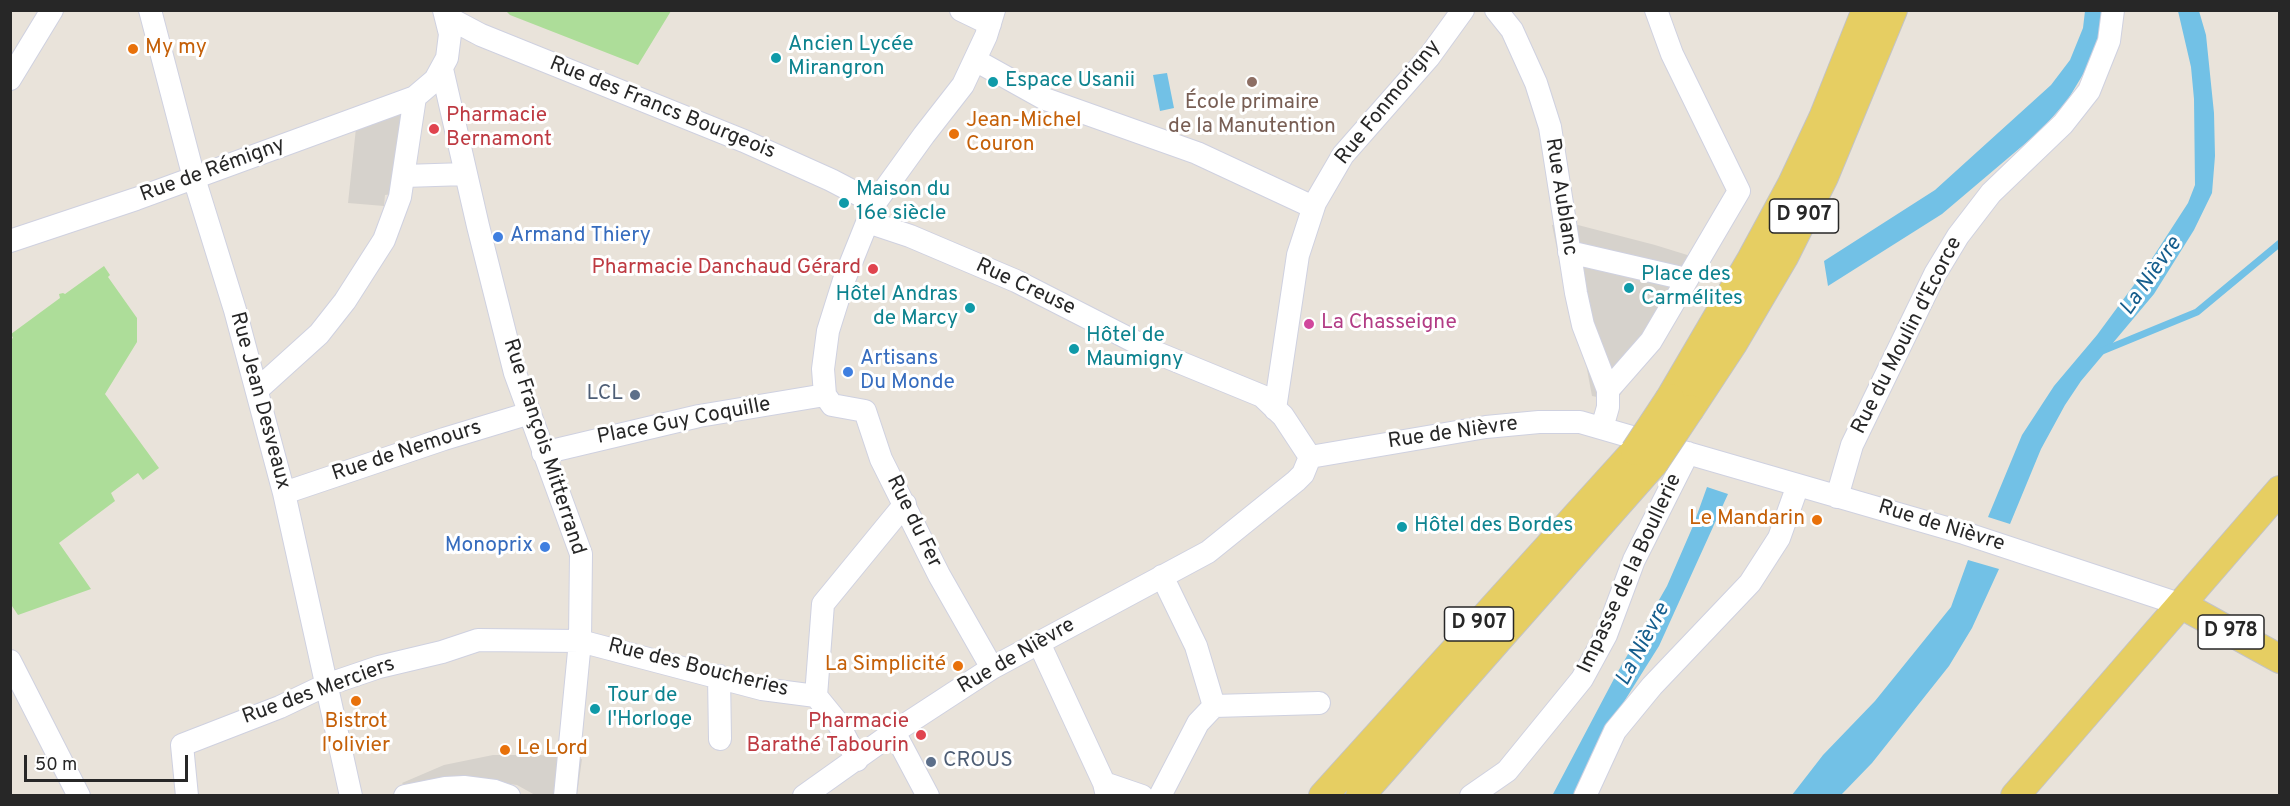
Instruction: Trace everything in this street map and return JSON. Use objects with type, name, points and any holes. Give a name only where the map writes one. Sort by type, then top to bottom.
[{"type":"main road","name":"D 907","points":[[1680,403],[1741,277],[1791,184],[1823,118],[1866,10]]},
{"type":"main road","name":"D 907","points":[[1360,795],[1644,457],[1680,403],[1734,342],[1824,177],[1893,10]]},
{"type":"main road","name":"D 907","points":[[1323,795],[1644,457]]},
{"type":"main road","points":[[2015,795],[2280,490]]},
{"type":"main road","name":"D 978","points":[[2182,605],[2280,659]]},
{"type":"street","points":[[10,79],[52,10]]},
{"type":"street","name":"Rue Jean Desveaux","points":[[150,10],[194,178],[257,390],[284,492],[351,795]]},
{"type":"street","points":[[825,395],[824,369],[828,331],[844,280],[872,212],[924,135],[963,85],[992,17],[961,10]]},
{"type":"street","name":"Rue Fonmorigny","points":[[1275,408],[1298,255],[1313,207],[1343,155],[1429,57],[1463,10]]},
{"type":"street","name":"Rue Aublanc","points":[[1496,10],[1512,30],[1536,83],[1550,128],[1583,325],[1608,390]]},
{"type":"street","points":[[1602,428],[1608,407],[1608,390],[1652,340],[1739,191],[1672,54],[1656,10]]},
{"type":"street","name":"Rue du Moulin d'Ecorce","points":[[1837,497],[1852,445],[1935,274],[1958,236],[1990,193],[2063,124],[2089,91],[2109,40],[2113,10]]},
{"type":"street","points":[[257,390],[310,345],[374,258],[387,233],[398,206],[415,97],[435,80],[447,58],[450,45],[446,14]]},
{"type":"street","name":"Rue des Francs Bourgeois","points":[[446,14],[481,35],[744,141],[831,180],[872,212]]},
{"type":"street","points":[[975,60],[1045,99],[1197,153],[1313,207]]},
{"type":"street","name":"Rue François Mitterrand","points":[[442,69],[515,373],[581,554],[580,641],[565,795]]},
{"type":"street","name":"Rue de Rémigny","points":[[10,241],[136,200],[415,97]]},
{"type":"street","points":[[404,176],[466,174]]},
{"type":"street","name":"Rue Creuse","points":[[872,212],[910,236],[1016,281],[1157,352],[1262,396],[1283,416],[1310,457]]},
{"type":"street","points":[[1569,252],[1686,279]]},
{"type":"street","name":"Place Guy Coquille","points":[[543,453],[699,416],[825,395]]},
{"type":"street","name":"Rue du Fer","points":[[825,395],[832,405],[865,411],[881,459],[939,575],[992,669]]},
{"type":"street","name":"Rue de Nemours","points":[[284,492],[530,413]]},
{"type":"street","name":"Rue de Nièvre","points":[[804,795],[894,732],[992,669],[1208,552],[1303,474],[1310,457],[1435,434],[1511,424],[1580,422],[1964,533],[2182,605]]},
{"type":"street","name":"Impasse de la Boullerie","points":[[1471,795],[1507,771],[1582,679],[1606,635],[1634,561],[1688,453]]},
{"type":"street","points":[[1585,795],[1615,731],[1652,686],[1750,583],[1779,538],[1798,485]]},
{"type":"street","points":[[857,760],[838,723],[816,696],[823,604],[905,504]]},
{"type":"street","points":[[1162,576],[1196,646],[1214,706]]},
{"type":"street","name":"Rue des Merciers","points":[[187,795],[182,745],[280,707],[326,685],[379,667],[442,652],[478,640],[580,641]]},
{"type":"street","name":"Rue des Boucheries","points":[[580,641],[762,689],[816,696]]},
{"type":"street","points":[[1039,643],[1106,789],[1142,795]]},
{"type":"street","points":[[10,661],[79,795]]},
{"type":"street","points":[[719,676],[720,739]]},
{"type":"street","points":[[1160,795],[1198,723],[1214,706],[1318,703]]},
{"type":"street","points":[[894,732],[928,795]]},
{"type":"street","points":[[405,795],[464,787],[500,794]]},
{"type":"green space","points":[[506,11],[671,11],[638,65],[510,15]]},
{"type":"green space","points":[[104,266],[110,275],[108,277],[137,318],[137,342],[105,394],[159,468],[143,480],[138,473],[111,493],[115,501],[59,543],[91,589],[18,615],[10,603],[10,340],[13,338],[11,334],[60,298],[59,294],[65,294]]},
{"type":"shaded area","points":[[399,112],[404,113],[393,194],[385,195],[384,206],[348,203],[356,128]]},
{"type":"shaded area","name":"Place des Carmélites","points":[[1552,225],[1578,225],[1710,262],[1616,401],[1592,396],[1586,364],[1570,313]]},
{"type":"shaded area","points":[[493,755],[540,755],[582,759],[577,795],[535,795],[517,785],[464,778],[406,788],[402,783],[444,765]]},
{"type":"water","points":[[2085,11],[2104,11],[2099,38],[2085,71],[2067,101],[2040,131],[1942,214],[1828,286],[1824,261],[1935,190],[2051,85],[2070,60],[2083,28]]},
{"type":"water","name":"La Nièvre","points":[[2178,11],[2199,11],[2206,35],[2214,113],[2215,156],[2212,193],[2194,230],[2154,294],[2081,381],[2065,405],[2041,449],[2010,524],[1988,517],[2022,435],[2054,386],[2097,335],[2142,274],[2188,203],[2195,185],[2194,99],[2191,67]]},
{"type":"water","points":[[1167,73],[1174,108],[1160,111],[1153,75]]},
{"type":"water","points":[[1707,487],[1728,494],[1659,646],[1615,716],[1574,795],[1552,796],[1616,675],[1667,586]]},
{"type":"water","points":[[1968,560],[1999,569],[1972,628],[1949,666],[1872,763],[1841,795],[1792,795],[1823,755],[1875,701],[1951,607]]},
{"type":"waterway","points":[[2102,351],[2197,312],[2280,243]]},
{"type":"place","name":"My my","points":[[133,49]]},
{"type":"place","name":"Ancien Lycée Mirangron","points":[[776,58]]},
{"type":"place","name":"Espace Usanii","points":[[993,82]]},
{"type":"place","name":"École primaire de la Manutention","points":[[1252,82]]},
{"type":"place","name":"Pharmacie Bernamont","points":[[434,129]]},
{"type":"place","name":"Jean-Michel Couron","points":[[954,134]]},
{"type":"place","name":"Maison du 16e siècle","points":[[844,203]]},
{"type":"place","name":"Armand Thiery","points":[[498,237]]},
{"type":"place","name":"Pharmacie Danchaud Gérard","points":[[873,269]]},
{"type":"place","name":"Place des Carmélites","points":[[1629,288]]},
{"type":"place","name":"Hôtel Andras de Marcy","points":[[970,308]]},
{"type":"place","name":"La Chasseigne","points":[[1309,324]]},
{"type":"place","name":"Hôtel de Maumigny","points":[[1074,349]]},
{"type":"place","name":"Artisans Du Monde","points":[[848,372]]},
{"type":"place","name":"LCL","points":[[635,395]]},
{"type":"place","name":"Le Mandarin","points":[[1817,520]]},
{"type":"place","name":"Hôtel des Bordes","points":[[1402,527]]},
{"type":"place","name":"Monoprix","points":[[545,547]]},
{"type":"place","name":"La Simplicité","points":[[958,666]]},
{"type":"place","name":"Bistrot l'olivier","points":[[356,701]]},
{"type":"place","name":"Tour de l'Horloge","points":[[595,709]]},
{"type":"place","name":"Pharmacie Barathé Tabourin","points":[[921,735]]},
{"type":"place","name":"Le Lord","points":[[505,750]]},
{"type":"place","name":"CROUS","points":[[931,762]]}]
